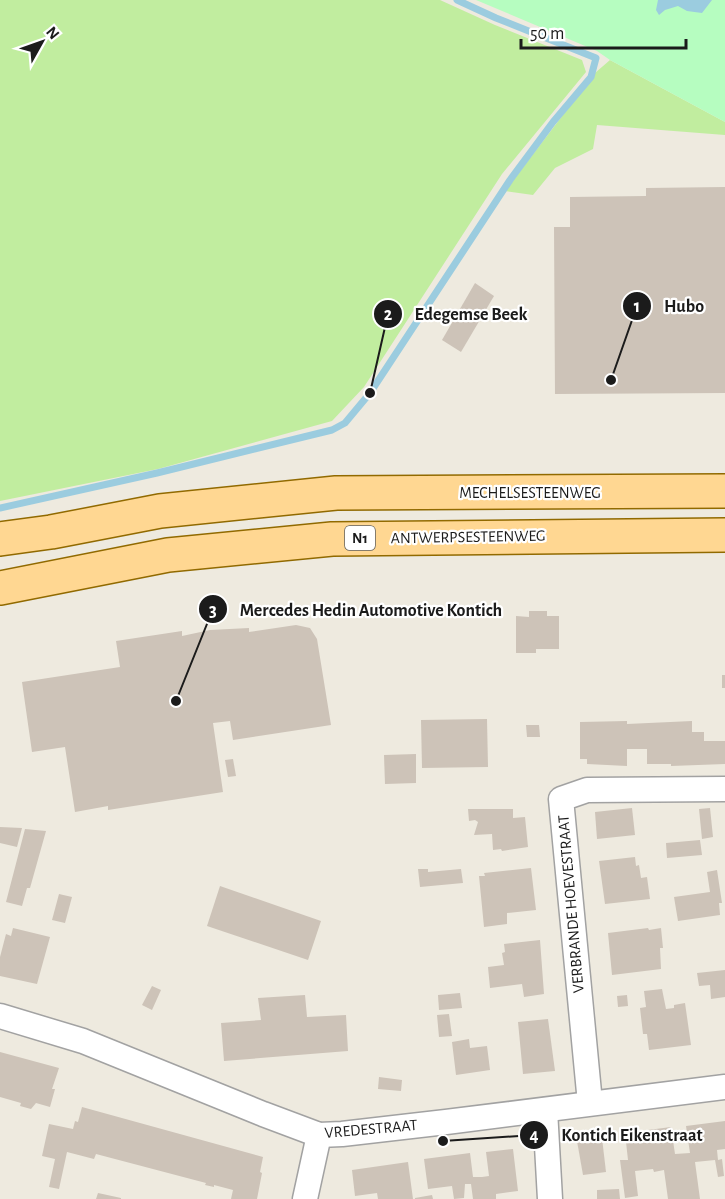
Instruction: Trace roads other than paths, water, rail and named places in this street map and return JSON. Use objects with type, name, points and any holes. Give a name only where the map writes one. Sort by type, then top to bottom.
[{"type":"main road","name":"MECHELSESTEENWEG","points":[[0,539],[51,532],[160,511],[336,493],[725,491]]},
{"type":"main road","name":"ANTWERPSESTEENWEG","points":[[0,588],[168,555],[332,539],[725,535]]},
{"type":"street","name":"VERBRANDE HOEVESTRAAT","points":[[590,1103],[561,799],[587,790],[725,789]]},
{"type":"street","name":"VREDESTRAAT","points":[[0,1016],[83,1041],[319,1135],[725,1087]]},
{"type":"street","points":[[545,1110],[550,1199]]},
{"type":"street","points":[[305,1199],[319,1135]]},
{"type":"water","points":[[658,0],[712,0],[702,13],[687,11],[678,6],[665,10],[659,15],[656,10]]},
{"type":"waterway","points":[[0,508],[157,473],[332,430],[345,423],[370,393],[510,180],[553,122],[591,77],[596,58],[457,0]]},
{"type":"place","name":"Hubo","points":[[611,380]]},
{"type":"place","name":"Edegemse Beek","points":[[370,393]]},
{"type":"place","name":"Mercedes Hedin Automotive Kontich","points":[[176,701]]},
{"type":"place","name":"Kontich Eikenstraat","points":[[443,1141]]}]
